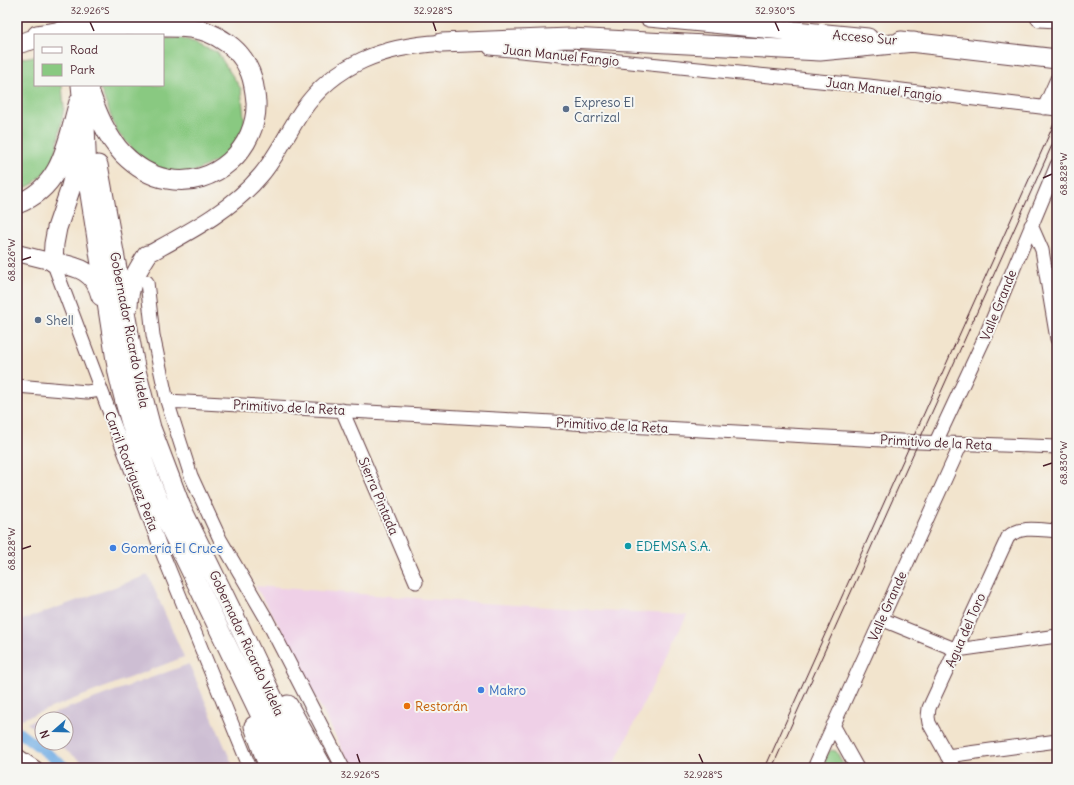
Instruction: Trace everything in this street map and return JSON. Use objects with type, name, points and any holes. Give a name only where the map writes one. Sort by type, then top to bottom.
[{"type":"highway","points":[[76,17],[76,34]]},
{"type":"highway","points":[[52,33],[176,17]]},
{"type":"highway","name":"Acceso Sur","points":[[649,17],[914,42],[1057,59]]},
{"type":"highway","points":[[83,87],[100,119],[122,153],[148,173],[167,179],[186,181],[202,178],[218,171],[232,161],[242,150],[254,125],[256,112],[256,92],[252,78],[243,58],[226,42],[207,32],[186,27],[102,26]]},
{"type":"highway","points":[[17,38],[34,35]]},
{"type":"highway","points":[[441,43],[570,38],[820,51],[914,42]]},
{"type":"highway","points":[[17,44],[34,39]]},
{"type":"highway","points":[[17,204],[42,189],[57,170],[62,161],[83,87]]},
{"type":"highway","name":"Gobernador Ricardo Videla","points":[[83,87],[86,125],[100,171],[118,325],[124,402],[143,462],[165,517],[286,768]]},
{"type":"highway","points":[[86,125],[74,177],[57,228],[53,262],[78,267],[90,275],[100,290],[118,325]]},
{"type":"highway","points":[[118,325],[136,272],[147,255]]},
{"type":"highway","name":"Gobernador Ricardo Videla","points":[[118,325],[161,455],[181,507],[306,768]]},
{"type":"highway","points":[[240,628],[299,723],[323,768]]},
{"type":"highway","points":[[222,636],[269,768]]},
{"type":"main road","name":"Juan Manuel Fangio","points":[[147,255],[216,215],[251,185],[268,164],[303,110],[326,84],[343,71],[357,62],[377,53],[419,44],[441,43]]},
{"type":"main road","points":[[17,253],[53,262]]},
{"type":"street","name":"Juan Manuel Fangio","points":[[441,43],[869,86],[1050,109]]},
{"type":"street","points":[[1050,109],[1057,80]]},
{"type":"street","name":"Valle Grande","points":[[936,442],[985,337],[1057,165]]},
{"type":"street","points":[[1031,225],[1042,250],[1057,339]]},
{"type":"street","name":"Carril Rodríguez Peña","points":[[53,262],[164,557],[250,768]]},
{"type":"street","points":[[147,282],[153,335],[168,400],[191,476],[220,539],[266,618],[343,768]]},
{"type":"street","points":[[17,386],[87,392],[101,390]]},
{"type":"street","name":"Primitivo de la Reta","points":[[168,400],[961,444],[1057,447]]},
{"type":"street","name":"Sierra Pintada","points":[[342,410],[416,582]]},
{"type":"street","name":"Valle Grande","points":[[814,768],[961,444]]},
{"type":"street","name":"Agua del Toro","points":[[954,768],[929,723],[928,712],[1008,537],[1018,530],[1025,529],[1057,531]]},
{"type":"street","points":[[881,619],[957,650],[1057,636]]},
{"type":"street","points":[[833,725],[857,768]]},
{"type":"street","points":[[947,756],[1057,741]]},
{"type":"street","points":[[17,755],[36,768]]},
{"type":"shaded area","points":[[148,575],[184,657],[43,711],[34,711],[34,714],[22,719],[17,715],[17,622]]},
{"type":"shaded area","name":"Makro","points":[[255,586],[481,603],[687,615],[613,766],[609,768],[352,768],[273,615]]},
{"type":"shaded area","points":[[189,664],[234,768],[91,768],[67,751],[74,751],[74,711],[60,711]]},
{"type":"shaded area","points":[[34,720],[34,728],[27,723]]},
{"type":"green space","points":[[180,38],[217,52],[241,89],[245,126],[229,155],[189,174],[168,172],[144,161],[117,132],[99,86],[164,86],[164,40]]},
{"type":"green space","points":[[34,56],[34,86],[62,86],[64,108],[54,163],[33,184],[17,192],[17,59]]},
{"type":"green space","points":[[831,750],[836,751],[845,768],[822,768],[828,753]]},
{"type":"waterway","points":[[17,731],[67,768]]},
{"type":"tram line","points":[[765,768],[1057,117]]},
{"type":"tram line","points":[[772,768],[1057,134]]},
{"type":"place","name":"Expreso El Carrizal","points":[[566,109]]},
{"type":"place","name":"Shell","points":[[38,320]]},
{"type":"place","name":"EDEMSA S.A.","points":[[628,546]]},
{"type":"place","name":"Gomería El Cruce","points":[[113,548]]},
{"type":"place","name":"Makro","points":[[481,690]]},
{"type":"place","name":"Restorán","points":[[407,706]]}]
